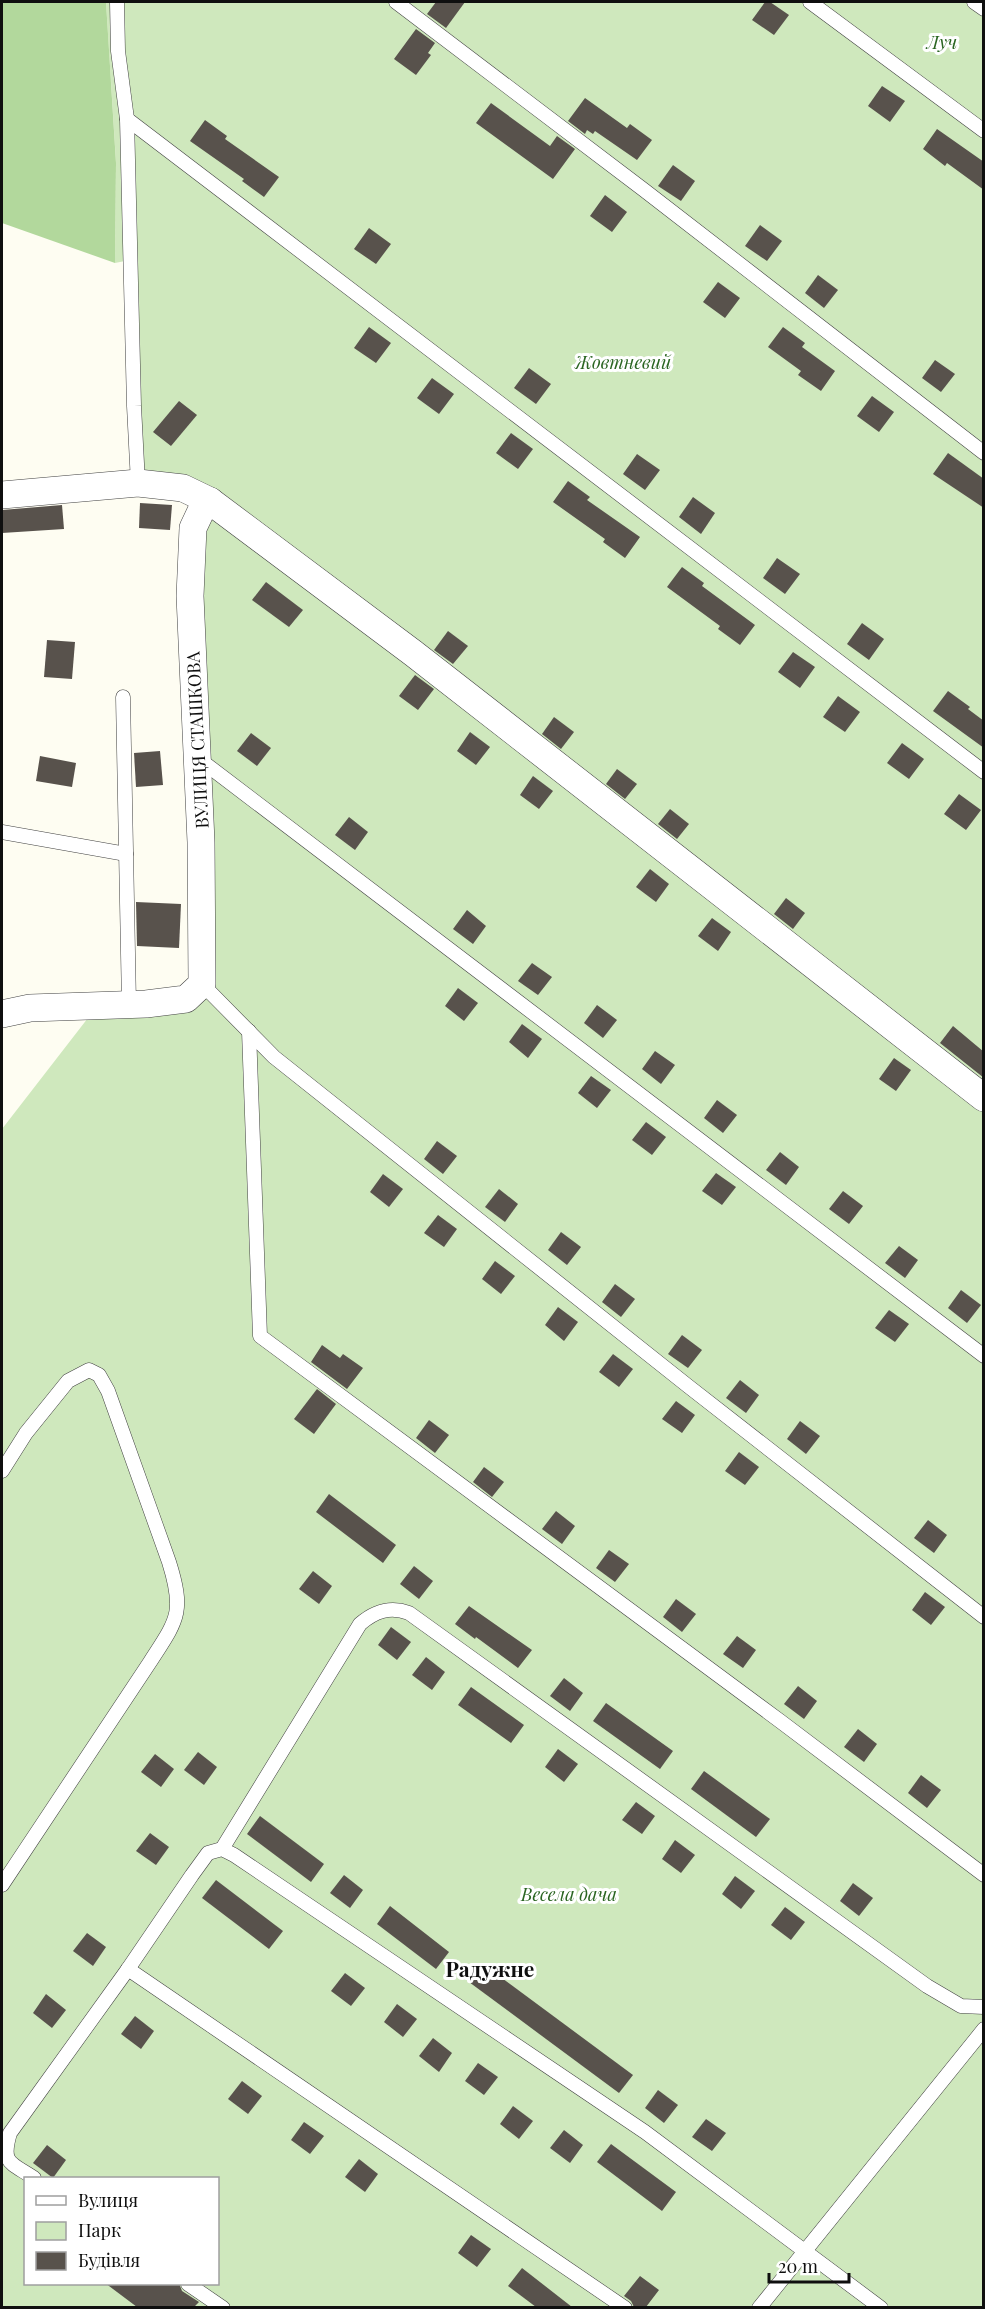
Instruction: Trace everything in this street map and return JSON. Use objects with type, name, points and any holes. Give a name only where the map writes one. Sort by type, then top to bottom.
[{"type":"street","points":[[2,495],[138,483],[183,488],[210,501],[412,653],[984,1098]]},
{"type":"street","name":"ВУЛИЦЯ СТАШКОВА","points":[[202,984],[199,759],[190,596],[193,528],[201,511],[210,501]]},
{"type":"street","points":[[2,1014],[30,1008],[186,999],[202,984]]},
{"type":"lane","points":[[117,2],[118,51],[127,119],[138,483]]},
{"type":"lane","points":[[396,2],[984,453]]},
{"type":"lane","points":[[810,2],[984,131]]},
{"type":"lane","points":[[974,2],[984,9]]},
{"type":"lane","points":[[127,119],[984,772]]},
{"type":"lane","points":[[123,697],[129,1004]]},
{"type":"lane","points":[[199,759],[984,1356]]},
{"type":"lane","points":[[2,832],[126,854]]},
{"type":"lane","points":[[202,984],[283,1065],[984,1617]]},
{"type":"lane","points":[[249,1031],[260,1336],[984,1875]]},
{"type":"lane","points":[[2,1471],[26,1433],[68,1381],[89,1370],[99,1375],[108,1391],[169,1562],[177,1588],[178,1610],[171,1630],[2,1886]]},
{"type":"lane","points":[[222,1850],[360,1624],[375,1613],[385,1610],[401,1610],[409,1613],[927,1986],[961,2006],[984,2007]]},
{"type":"lane","points":[[32,2177],[8,2162],[5,2151],[10,2133],[208,1853],[222,1850],[234,1855],[645,2132],[881,2307]]},
{"type":"lane","points":[[128,1969],[625,2307]]},
{"type":"lane","points":[[759,2307],[984,2029]]},
{"type":"lane","points":[[191,2285],[223,2307]]},
{"type":"green space","points":[[2,2],[106,2],[116,163],[115,263],[2,223]]},
{"type":"green space","points":[[106,2],[983,2],[983,2307],[2,2307],[2,1129],[98,1005],[202,983],[190,596],[210,501],[138,483],[130,260],[115,263],[116,162]]},
{"type":"building","points":[[436,2],[465,2],[446,28],[427,14]]},
{"type":"building","points":[[765,2],[770,2],[789,15],[774,35],[752,20]]},
{"type":"building","points":[[416,29],[435,43],[428,53],[431,55],[416,75],[394,59]]},
{"type":"building","points":[[882,86],[905,101],[890,122],[868,106]]},
{"type":"building","points":[[585,98],[627,128],[630,124],[652,140],[637,160],[595,131],[593,134],[587,130],[585,134],[568,121]]},
{"type":"building","points":[[491,103],[550,146],[557,136],[575,149],[553,179],[476,123]]},
{"type":"building","points":[[205,120],[227,136],[225,139],[279,177],[264,197],[242,181],[244,179],[190,141]]},
{"type":"building","points":[[937,129],[984,162],[984,190],[947,163],[945,166],[923,149]]},
{"type":"building","points":[[673,165],[695,181],[681,201],[658,186]]},
{"type":"building","points":[[605,195],[627,212],[612,232],[590,216]]},
{"type":"building","points":[[760,225],[782,241],[767,261],[745,246]]},
{"type":"building","points":[[369,228],[391,244],[376,264],[354,249]]},
{"type":"building","points":[[818,275],[838,290],[824,308],[805,293]]},
{"type":"building","points":[[718,282],[740,298],[725,318],[703,302]]},
{"type":"building","points":[[369,327],[391,343],[376,363],[354,348]]},
{"type":"building","points":[[783,327],[805,343],[802,347],[835,371],[821,391],[798,375],[801,371],[768,347]]},
{"type":"building","points":[[935,360],[955,374],[941,392],[922,378]]},
{"type":"building","points":[[529,368],[551,384],[536,404],[514,388]]},
{"type":"building","points":[[432,378],[454,394],[439,414],[417,398]]},
{"type":"building","points":[[872,396],[894,412],[879,432],[857,416]]},
{"type":"building","points":[[179,401],[197,415],[171,446],[153,432]]},
{"type":"building","points":[[511,433],[533,449],[518,469],[496,453]]},
{"type":"building","points":[[948,453],[984,479],[984,508],[933,474]]},
{"type":"building","points":[[637,454],[660,470],[645,490],[623,474]]},
{"type":"building","points":[[568,481],[590,497],[587,500],[640,537],[625,558],[603,542],[605,539],[553,502]]},
{"type":"building","points":[[693,497],[715,513],[701,534],[679,517]]},
{"type":"building","points":[[140,503],[172,505],[170,530],[139,528]]},
{"type":"building","points":[[62,505],[64,529],[2,533],[2,510]]},
{"type":"building","points":[[777,558],[800,574],[785,594],[763,578]]},
{"type":"building","points":[[682,567],[704,583],[702,586],[755,625],[740,645],[718,629],[720,626],[667,587]]},
{"type":"building","points":[[266,582],[303,610],[289,627],[252,600]]},
{"type":"building","points":[[862,623],[884,639],[869,660],[847,644]]},
{"type":"building","points":[[448,631],[468,646],[453,664],[434,650]]},
{"type":"building","points":[[47,640],[75,642],[72,679],[44,677]]},
{"type":"building","points":[[793,652],[815,667],[800,688],[778,672]]},
{"type":"building","points":[[415,675],[434,689],[418,710],[399,696]]},
{"type":"building","points":[[948,691],[984,721],[984,748],[933,711]]},
{"type":"building","points":[[838,696],[860,712],[845,732],[823,717]]},
{"type":"building","points":[[554,717],[574,732],[561,749],[542,734]]},
{"type":"building","points":[[470,732],[490,747],[476,765],[457,751]]},
{"type":"building","points":[[251,733],[271,748],[257,766],[237,751]]},
{"type":"building","points":[[902,743],[924,759],[909,779],[887,763]]},
{"type":"building","points":[[160,751],[163,785],[136,787],[134,753]]},
{"type":"building","points":[[40,756],[76,763],[72,787],[36,781]]},
{"type":"building","points":[[617,769],[637,784],[625,799],[606,784]]},
{"type":"building","points":[[533,776],[553,791],[539,809],[520,795]]},
{"type":"building","points":[[959,794],[981,810],[966,830],[944,814]]},
{"type":"building","points":[[670,809],[689,824],[677,839],[658,824]]},
{"type":"building","points":[[349,817],[368,832],[355,850],[335,835]]},
{"type":"building","points":[[650,869],[669,884],[656,902],[636,887]]},
{"type":"building","points":[[786,898],[805,913],[793,929],[774,914]]},
{"type":"building","points":[[136,902],[181,904],[179,948],[137,946]]},
{"type":"building","points":[[467,910],[486,926],[473,944],[453,929]]},
{"type":"building","points":[[712,918],[731,932],[718,951],[698,936]]},
{"type":"building","points":[[532,963],[552,977],[538,995],[518,981]]},
{"type":"building","points":[[458,988],[478,1003],[464,1021],[445,1006]]},
{"type":"building","points":[[597,1005],[617,1020],[603,1038],[584,1023]]},
{"type":"building","points":[[522,1024],[542,1039],[528,1058],[509,1042]]},
{"type":"building","points":[[953,1026],[984,1052],[984,1078],[940,1043]]},
{"type":"building","points":[[655,1051],[675,1065],[661,1084],[642,1069]]},
{"type":"building","points":[[894,1058],[911,1070],[896,1091],[879,1079]]},
{"type":"building","points":[[591,1076],[611,1090],[597,1108],[578,1093]]},
{"type":"building","points":[[717,1100],[737,1115],[723,1133],[704,1118]]},
{"type":"building","points":[[646,1122],[666,1137],[652,1155],[632,1140]]},
{"type":"building","points":[[437,1141],[457,1156],[443,1174],[424,1159]]},
{"type":"building","points":[[780,1152],[799,1167],[786,1185],[766,1170]]},
{"type":"building","points":[[716,1173],[736,1187],[722,1205],[702,1191]]},
{"type":"building","points":[[383,1174],[403,1189],[389,1207],[370,1192]]},
{"type":"building","points":[[499,1189],[518,1204],[505,1222],[485,1207]]},
{"type":"building","points":[[843,1191],[863,1206],[849,1224],[829,1209]]},
{"type":"building","points":[[438,1215],[457,1229],[444,1247],[424,1233]]},
{"type":"building","points":[[561,1232],[581,1247],[567,1265],[548,1250]]},
{"type":"building","points":[[899,1246],[918,1260],[905,1278],[885,1263]]},
{"type":"building","points":[[495,1261],[515,1276],[501,1294],[482,1279]]},
{"type":"building","points":[[615,1284],[635,1299],[621,1317],[602,1302]]},
{"type":"building","points":[[961,1290],[981,1305],[967,1323],[948,1308]]},
{"type":"building","points":[[558,1307],[578,1322],[564,1341],[545,1325]]},
{"type":"building","points":[[889,1310],[909,1324],[895,1342],[875,1328]]},
{"type":"building","points":[[682,1335],[702,1350],[688,1368],[668,1354]]},
{"type":"building","points":[[322,1345],[340,1358],[343,1354],[363,1368],[347,1389],[311,1362]]},
{"type":"building","points":[[613,1354],[633,1369],[619,1387],[599,1372]]},
{"type":"building","points":[[740,1380],[759,1395],[746,1413],[726,1398]]},
{"type":"building","points":[[317,1389],[336,1404],[314,1434],[294,1419]]},
{"type":"building","points":[[676,1401],[695,1415],[682,1433],[662,1419]]},
{"type":"building","points":[[429,1420],[449,1435],[435,1453],[416,1438]]},
{"type":"building","points":[[800,1421],[820,1436],[806,1454],[787,1439]]},
{"type":"building","points":[[739,1452],[759,1467],[745,1485],[725,1471]]},
{"type":"building","points":[[484,1467],[504,1482],[492,1497],[473,1482]]},
{"type":"building","points":[[329,1494],[396,1545],[383,1563],[316,1512]]},
{"type":"building","points":[[556,1511],[575,1526],[562,1544],[542,1529]]},
{"type":"building","points":[[928,1520],[947,1535],[934,1553],[914,1538]]},
{"type":"building","points":[[609,1550],[629,1564],[615,1582],[596,1568]]},
{"type":"building","points":[[414,1566],[433,1581],[419,1599],[400,1584]]},
{"type":"building","points":[[313,1571],[332,1586],[319,1604],[299,1589]]},
{"type":"building","points":[[925,1592],[945,1607],[931,1625],[912,1610]]},
{"type":"building","points":[[676,1599],[696,1614],[682,1632],[663,1617]]},
{"type":"building","points":[[469,1606],[532,1650],[518,1668],[455,1624]]},
{"type":"building","points":[[391,1627],[411,1642],[397,1660],[378,1645]]},
{"type":"building","points":[[737,1636],[756,1650],[743,1668],[723,1654]]},
{"type":"building","points":[[426,1657],[445,1672],[432,1690],[412,1675]]},
{"type":"building","points":[[564,1678],[583,1693],[570,1711],[550,1696]]},
{"type":"building","points":[[798,1686],[817,1701],[804,1719],[784,1704]]},
{"type":"building","points":[[471,1687],[524,1725],[511,1743],[458,1705]]},
{"type":"building","points":[[606,1703],[673,1751],[660,1769],[593,1721]]},
{"type":"building","points":[[858,1729],[877,1744],[864,1762],[844,1747]]},
{"type":"building","points":[[558,1749],[578,1764],[564,1782],[545,1767]]},
{"type":"building","points":[[198,1752],[217,1767],[204,1785],[184,1770]]},
{"type":"building","points":[[155,1754],[174,1769],[161,1787],[141,1772]]},
{"type":"building","points":[[704,1771],[770,1819],[756,1837],[691,1789]]},
{"type":"building","points":[[921,1775],[941,1790],[927,1808],[908,1793]]},
{"type":"building","points":[[636,1802],[655,1816],[642,1834],[622,1820]]},
{"type":"building","points":[[260,1816],[324,1864],[311,1882],[247,1834]]},
{"type":"building","points":[[150,1833],[169,1847],[156,1865],[136,1851]]},
{"type":"building","points":[[675,1840],[695,1855],[681,1873],[662,1859]]},
{"type":"building","points":[[344,1875],[363,1890],[350,1908],[330,1893]]},
{"type":"building","points":[[735,1876],[755,1891],[741,1909],[722,1894]]},
{"type":"building","points":[[216,1880],[283,1931],[269,1949],[202,1898]]},
{"type":"building","points":[[853,1883],[873,1898],[859,1916],[840,1901]]},
{"type":"building","points":[[390,1906],[449,1952],[436,1969],[377,1924]]},
{"type":"building","points":[[785,1907],[805,1922],[791,1940],[771,1925]]},
{"type":"building","points":[[87,1933],[106,1947],[93,1966],[73,1951]]},
{"type":"building","points":[[483,1964],[633,2075],[619,2093],[469,1982]]},
{"type":"building","points":[[345,1973],[365,1988],[351,2006],[331,1991]]},
{"type":"building","points":[[46,1994],[66,2010],[52,2028],[33,2013]]},
{"type":"building","points":[[397,2004],[417,2019],[403,2037],[384,2022]]},
{"type":"building","points":[[135,2016],[154,2031],[141,2049],[121,2034]]},
{"type":"building","points":[[433,2038],[452,2053],[439,2072],[419,2056]]},
{"type":"building","points":[[478,2063],[498,2077],[484,2095],[465,2081]]},
{"type":"building","points":[[242,2081],[262,2096],[248,2114],[228,2099]]},
{"type":"building","points":[[658,2090],[678,2105],[664,2123],[645,2108]]},
{"type":"building","points":[[513,2106],[533,2121],[519,2139],[500,2124]]},
{"type":"building","points":[[706,2119],[726,2133],[712,2151],[692,2137]]},
{"type":"building","points":[[304,2122],[324,2136],[310,2154],[291,2140]]},
{"type":"building","points":[[564,2130],[583,2145],[570,2163],[550,2148]]},
{"type":"building","points":[[611,2144],[676,2192],[662,2211],[597,2162]]},
{"type":"building","points":[[47,2145],[66,2160],[54,2177],[33,2163]]},
{"type":"building","points":[[359,2159],[378,2174],[365,2192],[345,2177]]},
{"type":"building","points":[[471,2235],[491,2249],[477,2267],[458,2253]]},
{"type":"building","points":[[522,2268],[572,2307],[536,2307],[508,2286]]},
{"type":"building","points":[[640,2276],[659,2290],[646,2307],[634,2307],[631,2301],[624,2296]]},
{"type":"building","points":[[108,2285],[180,2285],[182,2291],[199,2302],[194,2307],[137,2307]]},
{"type":"district","name":"Радужне","points":[[490,1968]]},
{"type":"park label","name":"Луч","points":[[942,42]]},
{"type":"park label","name":"Жовтневий","points":[[623,362]]},
{"type":"park label","name":"Весела дача","points":[[569,1894]]}]
